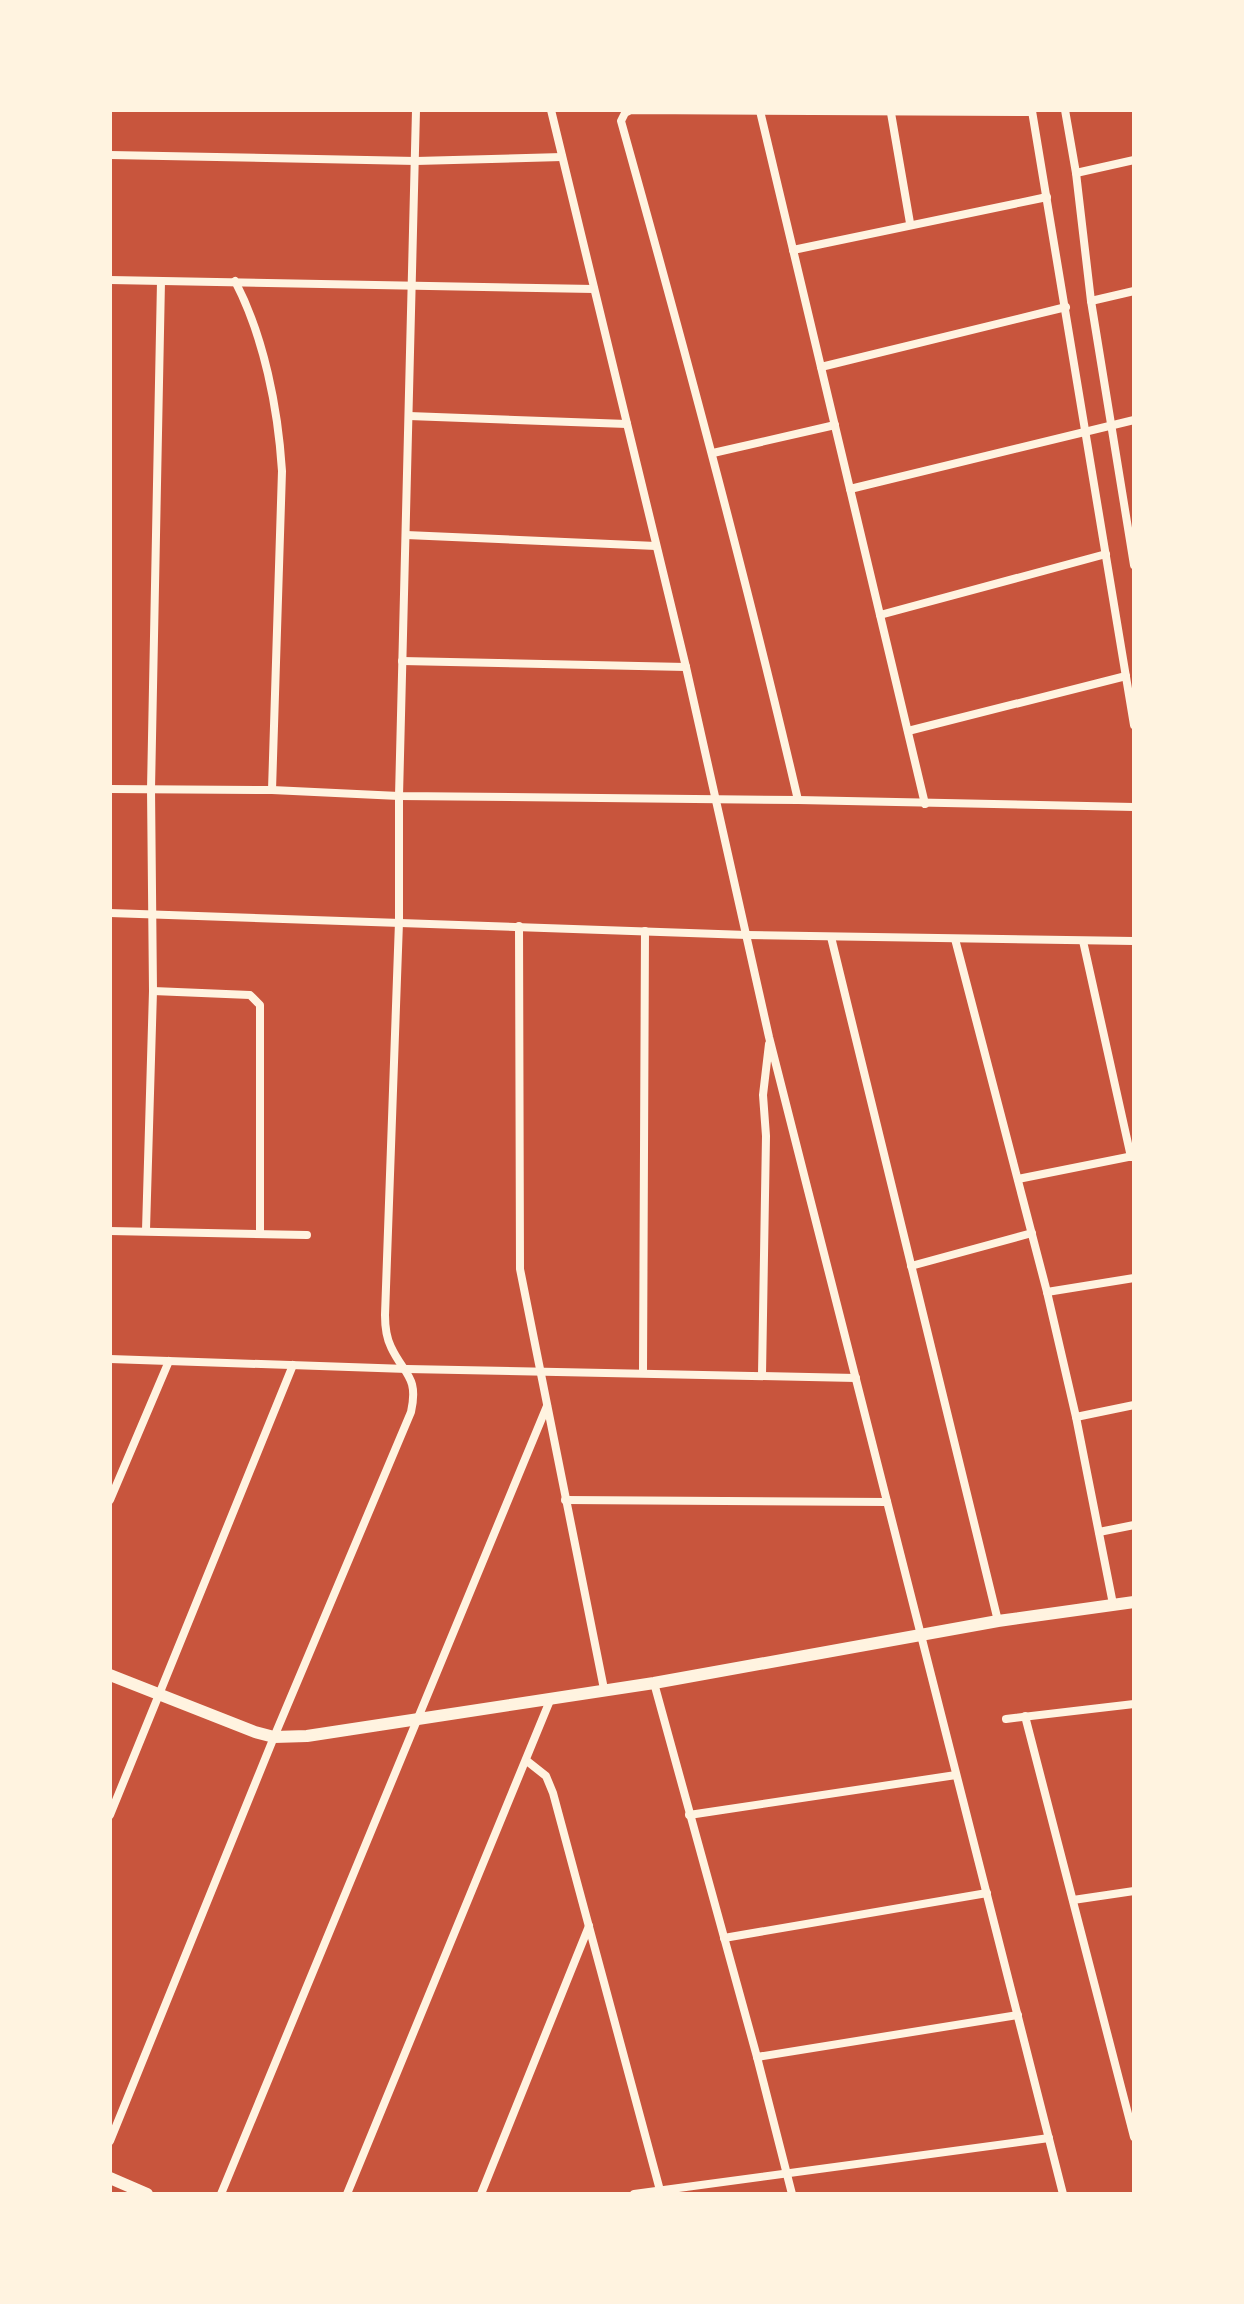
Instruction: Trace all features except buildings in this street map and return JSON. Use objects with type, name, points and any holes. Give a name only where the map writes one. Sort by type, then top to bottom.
[{"type":"street","points":[[110,2141],[415,1396],[407,1369],[389,1344],[385,1315],[399,922],[399,796],[416,110]]},
{"type":"street","points":[[551,110],[686,667],[769,1037],[1063,2194]]},
{"type":"street","points":[[798,800],[713,453],[621,121],[625,113],[631,110],[1032,111],[1134,725]]},
{"type":"street","points":[[1065,110],[1076,173],[1091,301],[1134,565]]},
{"type":"street","points":[[760,111],[925,804]]},
{"type":"street","points":[[891,113],[910,223]]},
{"type":"street","points":[[110,155],[416,161],[562,157]]},
{"type":"street","points":[[1076,173],[1134,160]]},
{"type":"street","points":[[793,250],[910,223],[1047,197]]},
{"type":"street","points":[[110,280],[594,289]]},
{"type":"street","points":[[146,1230],[153,991],[151,789],[161,281]]},
{"type":"street","points":[[235,281],[257,335],[279,434],[282,471],[272,790]]},
{"type":"street","points":[[1091,301],[1134,291]]},
{"type":"street","points":[[821,367],[1066,307]]},
{"type":"street","points":[[409,416],[627,424]]},
{"type":"street","points":[[850,489],[1134,420]]},
{"type":"street","points":[[713,453],[835,425]]},
{"type":"street","points":[[406,535],[656,546]]},
{"type":"street","points":[[880,615],[1106,554]]},
{"type":"street","points":[[402,661],[686,667]]},
{"type":"street","points":[[908,731],[1126,676]]},
{"type":"street","points":[[110,789],[1134,807]]},
{"type":"street","points":[[110,913],[747,935],[1134,941]]},
{"type":"street","points":[[519,926],[518,1236],[524,1297],[604,1689]]},
{"type":"street","points":[[643,1372],[645,931]]},
{"type":"street","points":[[831,937],[998,1621]]},
{"type":"street","points":[[955,939],[1047,1292],[1076,1417],[1113,1604]]},
{"type":"street","points":[[1018,1179],[1132,1156],[1083,941]]},
{"type":"street","points":[[153,991],[250,995],[260,1005],[260,1234]]},
{"type":"street","points":[[762,1375],[766,1136],[763,1095],[769,1037]]},
{"type":"street","points":[[110,1231],[307,1235]]},
{"type":"street","points":[[911,1266],[1032,1233]]},
{"type":"street","points":[[1047,1292],[1134,1278]]},
{"type":"street","points":[[110,1359],[407,1369],[856,1378]]},
{"type":"street","points":[[110,1500],[169,1361]]},
{"type":"street","points":[[110,1815],[293,1365]]},
{"type":"street","points":[[1076,1417],[1134,1405]]},
{"type":"street","points":[[221,2194],[547,1406]]},
{"type":"street","points":[[565,1500],[887,1502]]},
{"type":"street","points":[[1099,1532],[1134,1525]]},
{"type":"street","points":[[110,1675],[255,1732],[274,1737],[307,1736],[654,1683],[998,1621],[1134,1602]]},
{"type":"street","points":[[654,1683],[792,2194]]},
{"type":"street","points":[[347,2194],[551,1698]]},
{"type":"street","points":[[1006,1719],[1134,1704]]},
{"type":"street","points":[[1025,1716],[1131,2111],[1134,2137]]},
{"type":"street","points":[[527,1761],[546,1776],[553,1793],[660,2192]]},
{"type":"street","points":[[689,1815],[956,1775]]},
{"type":"street","points":[[1073,1900],[1134,1891]]},
{"type":"street","points":[[724,1938],[987,1893]]},
{"type":"street","points":[[481,2194],[590,1925]]},
{"type":"street","points":[[757,2057],[1018,2015]]},
{"type":"street","points":[[634,2194],[1049,2138]]},
{"type":"street","points":[[110,2178],[147,2194]]}]
